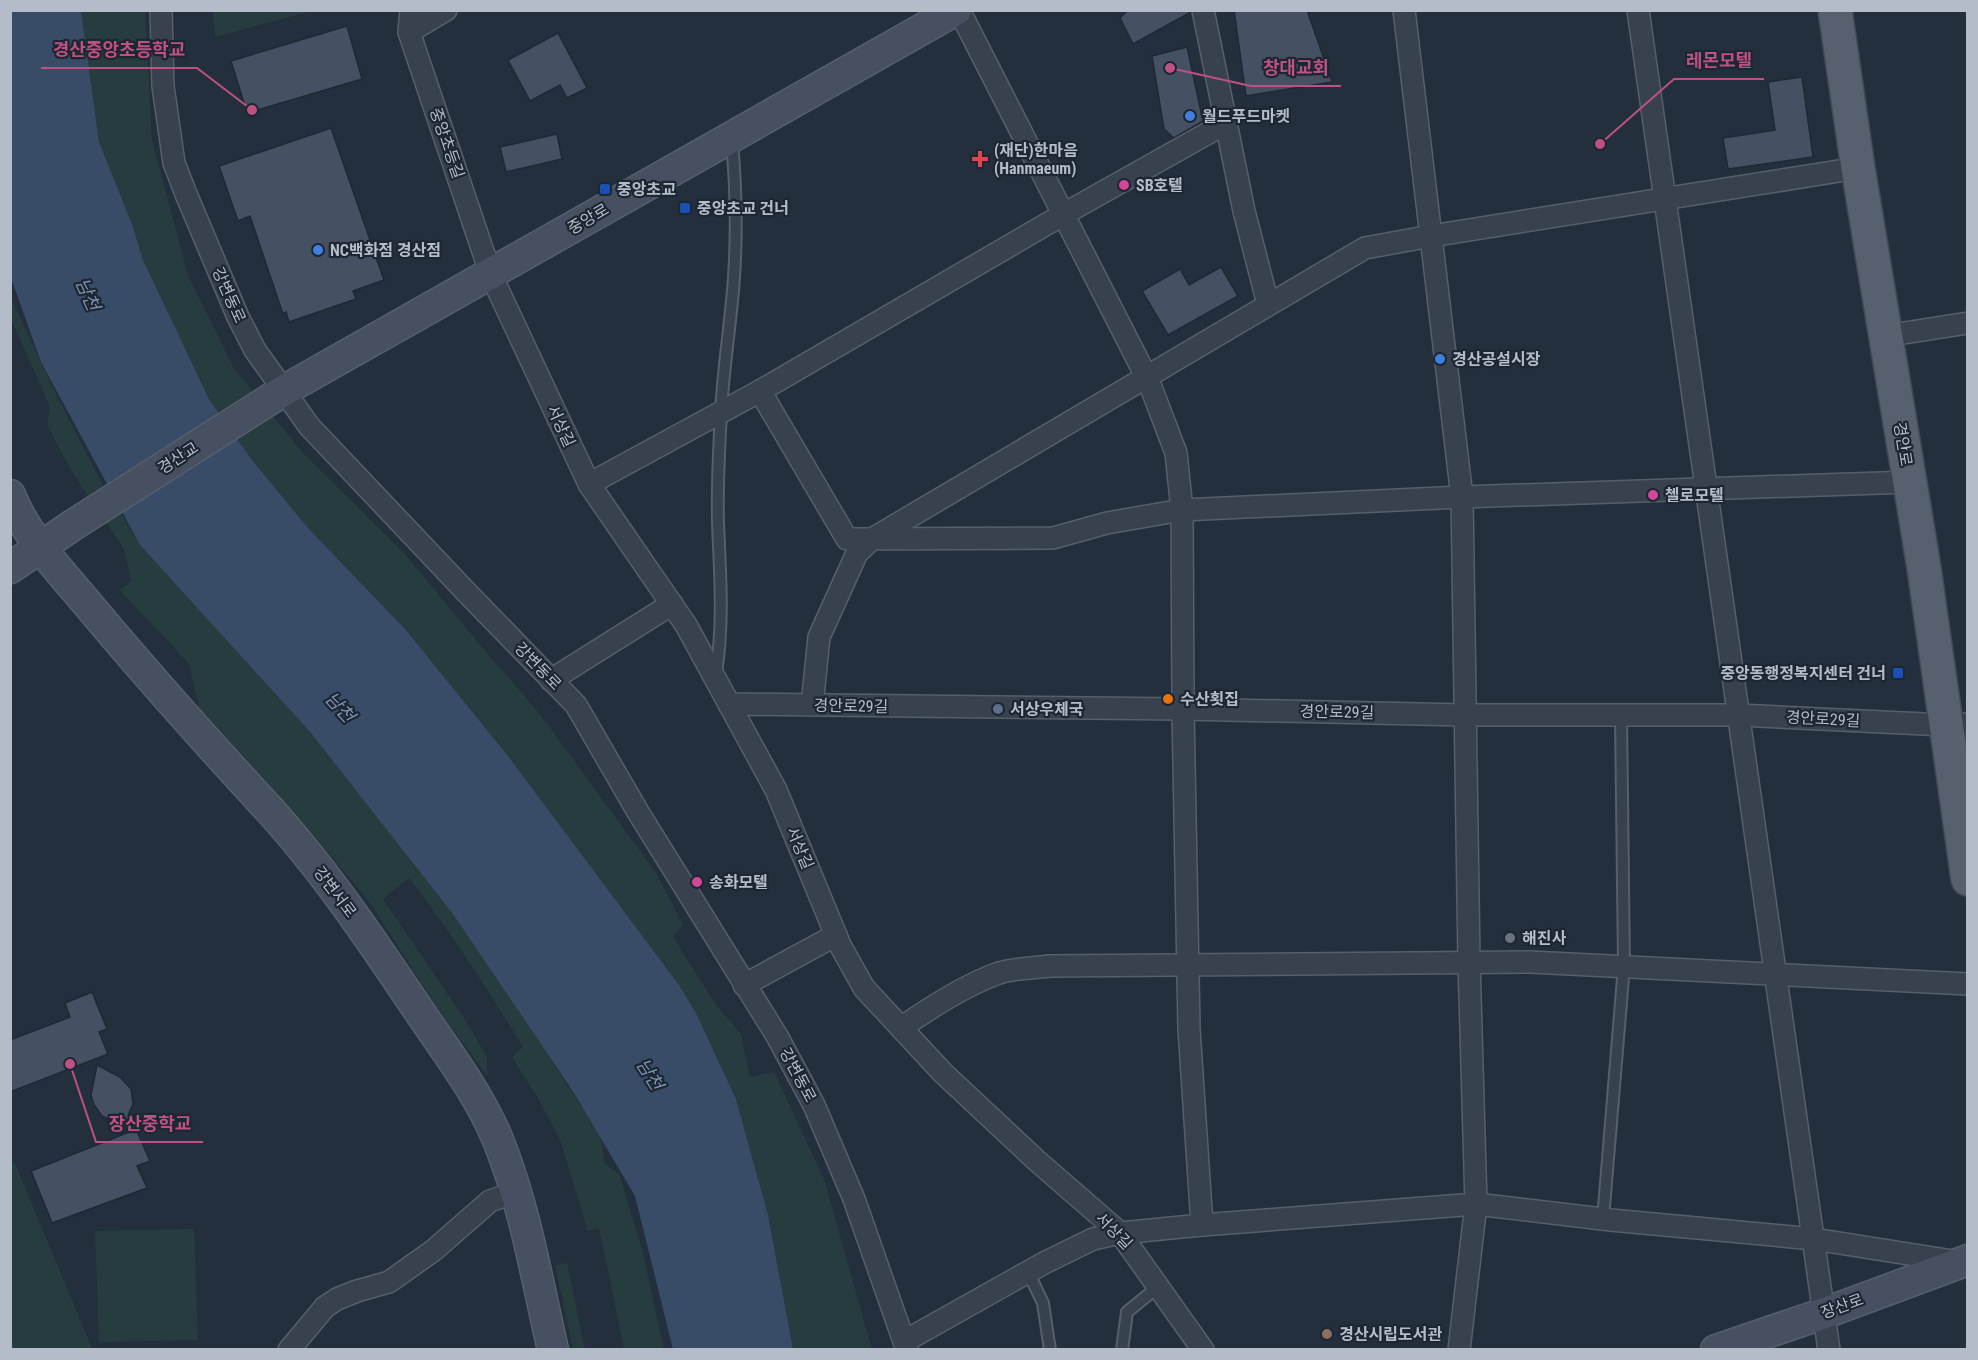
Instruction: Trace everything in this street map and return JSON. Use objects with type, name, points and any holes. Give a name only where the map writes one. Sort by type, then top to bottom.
[{"type":"main road","name":"경안로","points":[[1834,10],[1910,482],[1956,724],[1968,879]]},
{"type":"street","name":"강변동로","points":[[160,10],[163,86],[174,163],[238,317],[255,350],[309,426],[576,705],[638,812],[777,1036],[814,1105],[854,1199],[906,1345]]},
{"type":"street","name":"중앙초등길","points":[[411,10],[410,32],[491,275]]},
{"type":"street","points":[[410,32],[446,10]]},
{"type":"street","name":"중앙로","points":[[283,391],[957,10]]},
{"type":"street","points":[[957,10],[1147,377],[1176,453],[1182,510],[1189,1029],[1202,1225]]},
{"type":"street","points":[[1203,10],[1244,211],[1268,304]]},
{"type":"street","points":[[1638,10],[1829,1350]]},
{"type":"street","points":[[1406,11],[1461,497],[1469,962],[1476,1204],[1459,1350]]},
{"type":"street","points":[[589,484],[760,391],[1064,214],[1226,123]]},
{"type":"street","points":[[812,705],[819,637],[856,553],[872,539],[1365,248],[1858,168]]},
{"type":"street","name":"서상길","points":[[491,275],[589,484],[686,625],[776,790],[836,936],[864,988],[943,1073],[1120,1233],[1203,1350]]},
{"type":"street","points":[[1886,336],[1968,323]]},
{"type":"street","name":"경산교","points":[[40,548],[283,391]]},
{"type":"street","points":[[760,391],[848,539],[1053,538],[1107,523],[1182,510],[1461,497],[1910,482]]},
{"type":"street","name":"강변서로","points":[[10,495],[40,548],[320,870],[477,1096],[499,1143],[516,1192],[553,1350]]},
{"type":"street","points":[[10,568],[40,548]]},
{"type":"street","points":[[551,680],[672,604]]},
{"type":"street","name":"경안로29길","points":[[729,704],[1465,715],[1739,715],[1956,724]]},
{"type":"street","points":[[744,985],[836,936]]},
{"type":"street","points":[[901,1028],[949,998],[1000,973],[1050,966],[1530,962],[1968,984]]},
{"type":"street","points":[[290,1350],[325,1307],[337,1299],[389,1282],[434,1250],[489,1201],[516,1192]]},
{"type":"street","points":[[906,1345],[1028,1272],[1093,1239],[1120,1233],[1202,1225],[1476,1204],[1603,1219],[1814,1239],[1965,1261]]},
{"type":"street","name":"장산로","points":[[1716,1350],[1825,1313],[1965,1261]]},
{"type":"lane","points":[[715,679],[720,632],[722,562],[718,522],[721,412],[735,265],[736,186],[732,136]]},
{"type":"lane","points":[[1603,1219],[1624,966],[1621,715]]},
{"type":"lane","points":[[1028,1272],[1043,1303],[1050,1350]]},
{"type":"lane","points":[[1122,1350],[1127,1312],[1158,1286]]},
{"type":"green space","points":[[213,10],[311,11],[215,37]]},
{"type":"green space","points":[[81,11],[145,11],[152,140],[188,275],[233,367],[302,452],[405,554],[540,714],[656,873],[683,925],[673,937],[716,1005],[741,1034],[750,1077],[774,1072],[824,1179],[872,1349],[793,1349],[768,1215],[736,1099],[696,1013],[679,985],[508,756],[406,630],[308,528],[252,460],[209,399],[143,260],[132,224],[99,142]]},
{"type":"green space","points":[[10,296],[51,384],[99,478],[140,545],[328,752],[410,853],[488,963],[589,1118],[601,1139],[605,1164],[619,1174],[642,1249],[664,1349],[624,1349],[599,1228],[588,1231],[560,1140],[512,1057],[523,1047],[439,919],[409,878],[383,899],[464,1018],[487,1057],[487,1076],[436,1006],[370,903],[308,828],[199,707],[189,664],[120,590],[131,581],[124,549],[72,472],[47,425],[50,407],[11,319]]},
{"type":"green space","points":[[14,1161],[93,1349],[11,1349],[10,1162]]},
{"type":"green space","points":[[194,1229],[198,1340],[99,1342],[95,1231]]},
{"type":"green space","points":[[567,1263],[585,1349],[573,1349],[555,1265]]},
{"type":"water","name":"남천","points":[[11,11],[81,11],[99,142],[132,224],[143,260],[209,399],[252,460],[308,528],[406,630],[508,756],[679,985],[696,1013],[736,1099],[768,1215],[793,1349],[673,1349],[635,1196],[574,1093],[453,914],[311,733],[140,545],[41,362],[11,278]]},
{"type":"building","points":[[1128,10],[1191,10],[1191,12],[1133,44],[1120,18]]},
{"type":"building","points":[[1234,10],[1307,10],[1332,82],[1246,96]]},
{"type":"building","points":[[347,26],[362,79],[247,113],[231,61]]},
{"type":"building","points":[[558,33],[587,88],[567,98],[560,85],[530,101],[508,60]]},
{"type":"building","points":[[1187,47],[1203,121],[1174,138],[1164,129],[1152,56]]},
{"type":"building","points":[[1802,77],[1813,157],[1728,169],[1723,138],[1775,130],[1768,82]]},
{"type":"building","name":"NC백화점 경산점","points":[[331,128],[384,280],[353,291],[356,299],[289,322],[286,312],[283,314],[250,216],[238,221],[219,166]]},
{"type":"building","points":[[557,134],[562,159],[506,172],[500,147]]},
{"type":"building","points":[[1221,267],[1238,296],[1168,335],[1142,291],[1180,269],[1189,285]]},
{"type":"building","points":[[92,992],[107,1029],[99,1032],[108,1054],[10,1092],[10,1040],[70,1017],[65,1003]]},
{"type":"building","points":[[97,1065],[120,1077],[131,1089],[133,1104],[129,1113],[150,1161],[137,1166],[147,1188],[52,1223],[31,1171],[132,1131],[102,1116],[94,1105],[91,1095]]},
{"type":"place","name":"창대교회","points":[[1170,68]]},
{"type":"place","name":"경산중앙초등학교","points":[[252,110]]},
{"type":"place","name":"월드푸드마켓","points":[[1190,116]]},
{"type":"place","name":"레몬모텔","points":[[1600,144]]},
{"type":"place","name":"(재단)한마음 (Hanmaeum)","points":[[980,159]]},
{"type":"place","name":"SB호텔","points":[[1124,185]]},
{"type":"place","name":"중앙초교","points":[[605,189]]},
{"type":"place","name":"중앙초교 건너","points":[[685,208]]},
{"type":"place","name":"NC백화점 경산점","points":[[318,250]]},
{"type":"place","name":"경산공설시장","points":[[1440,359]]},
{"type":"place","name":"첼로모텔","points":[[1653,495]]},
{"type":"place","name":"중앙동행정복지센터 건너","points":[[1898,673]]},
{"type":"place","name":"수산횟집","points":[[1168,699]]},
{"type":"place","name":"서상우체국","points":[[998,709]]},
{"type":"place","name":"송화모텔","points":[[697,882]]},
{"type":"place","name":"해진사","points":[[1510,938]]},
{"type":"place","name":"장산중학교","points":[[70,1064]]},
{"type":"place","name":"경산시립도서관","points":[[1327,1334]]}]
